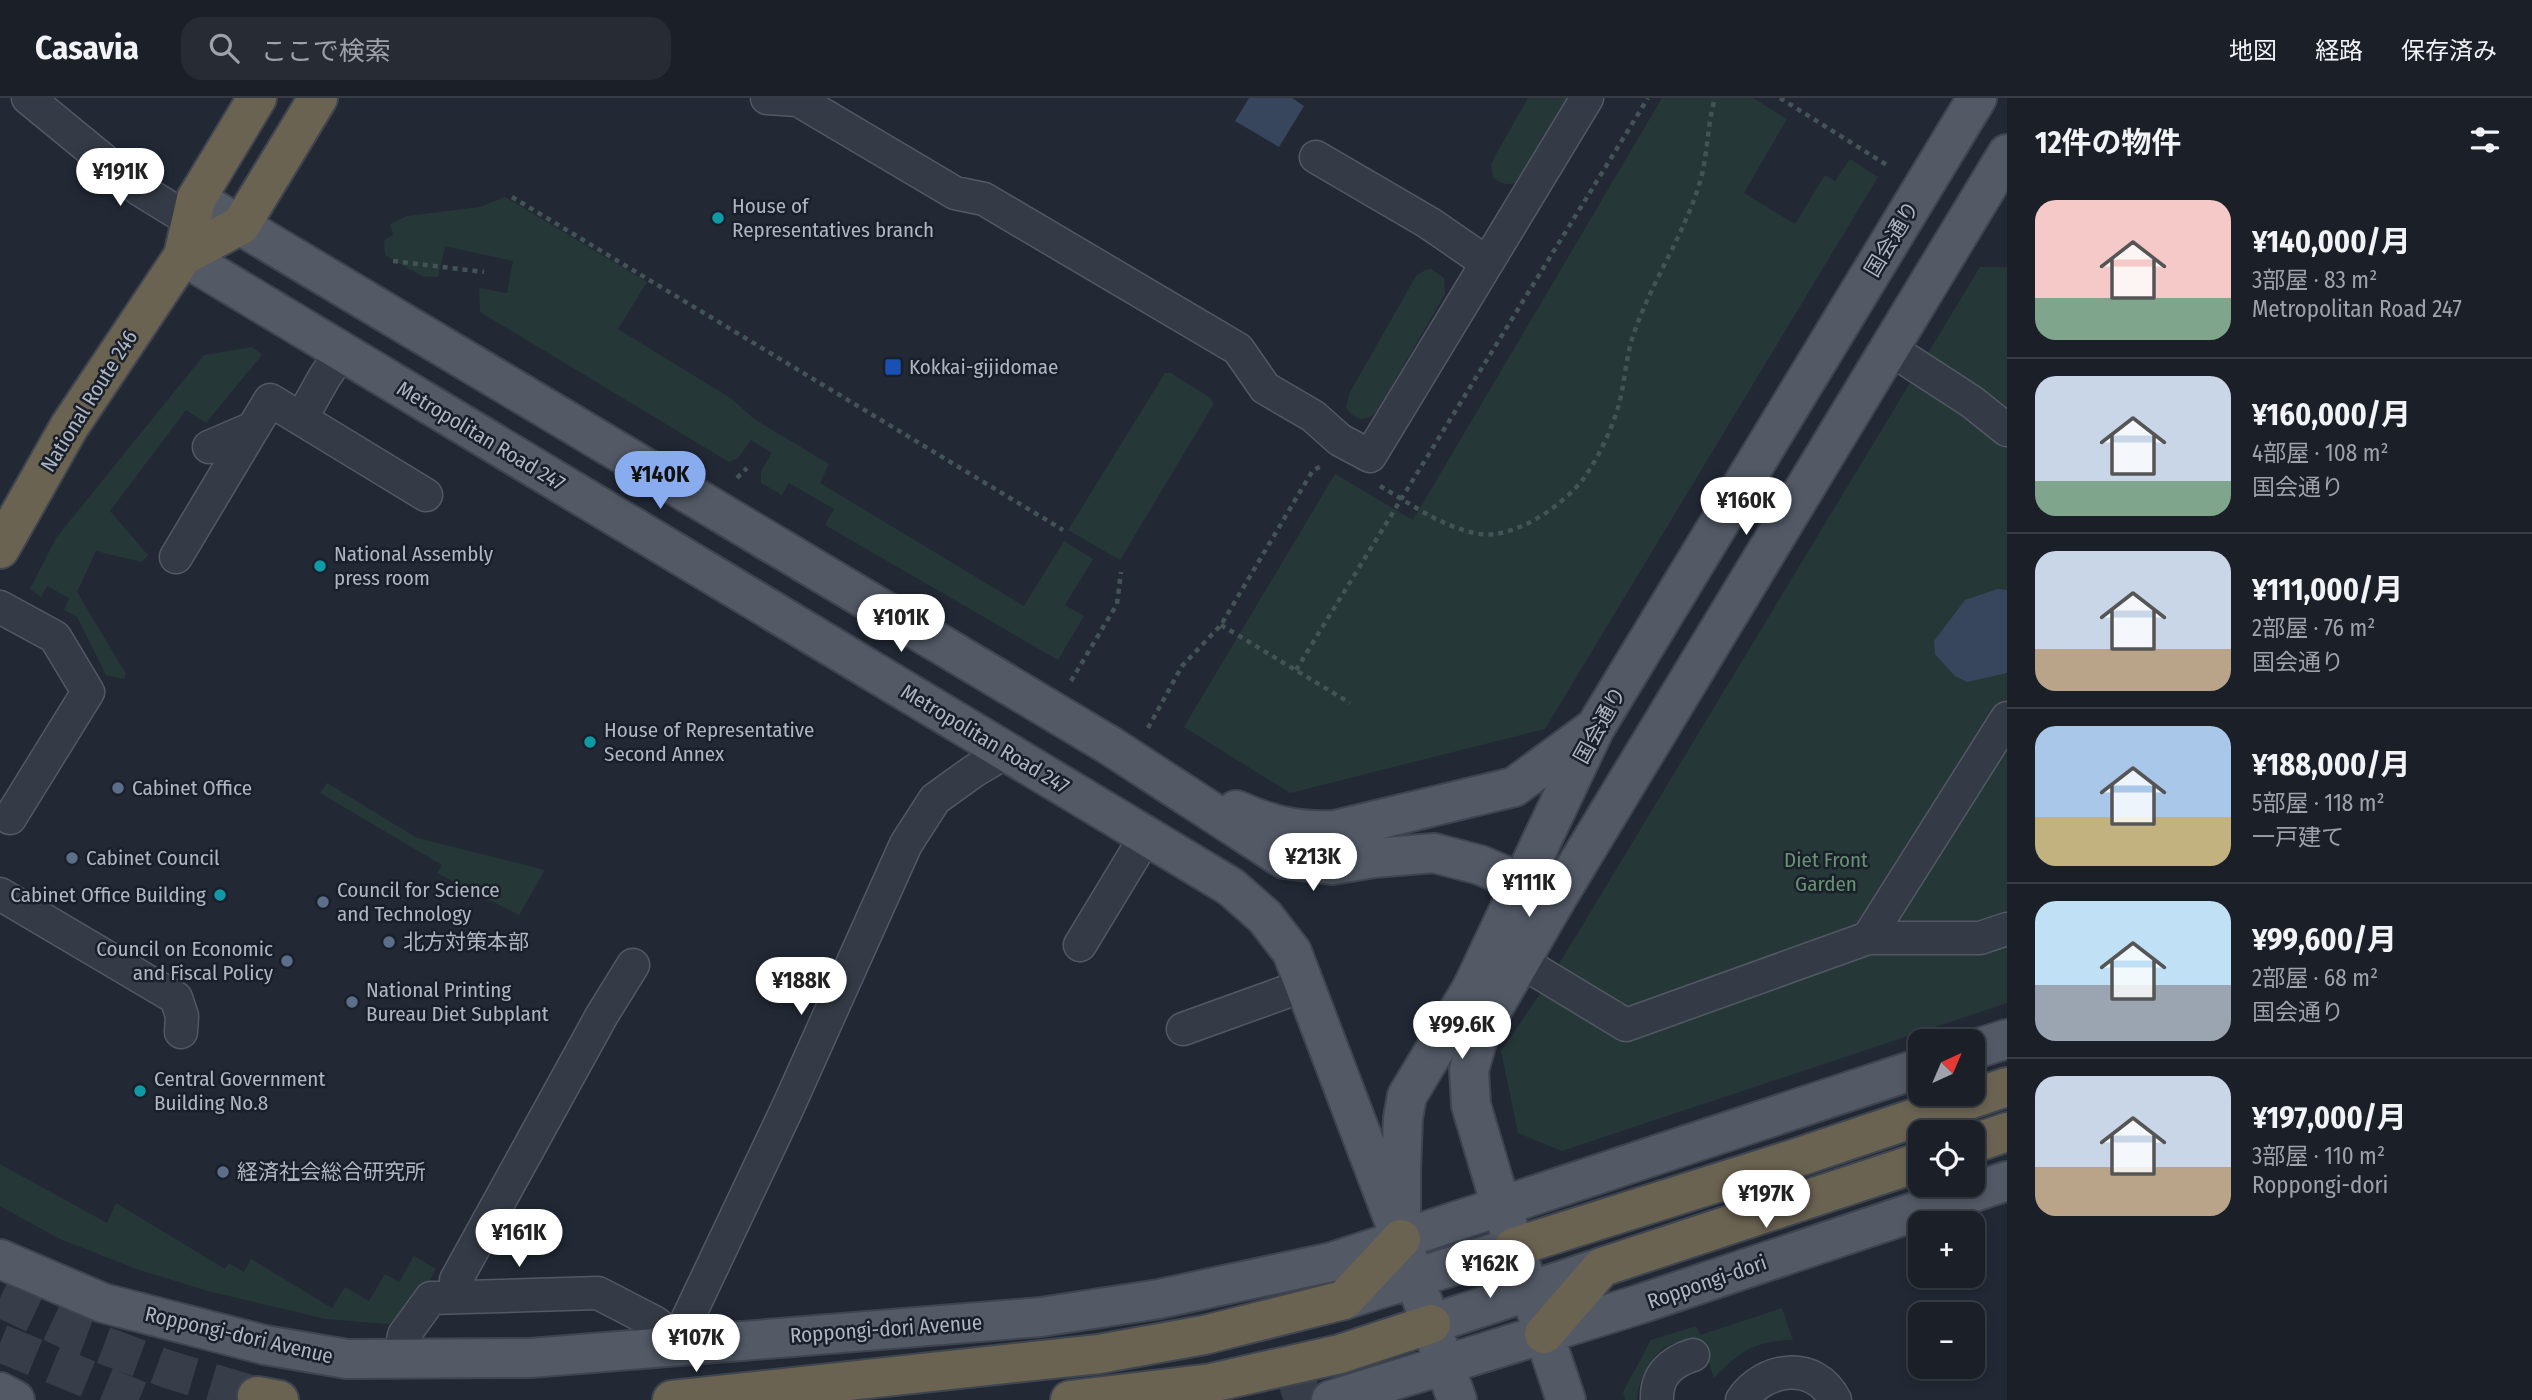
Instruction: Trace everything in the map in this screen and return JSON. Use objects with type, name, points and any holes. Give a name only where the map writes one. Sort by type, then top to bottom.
[{"type":"highway","name":"National Route 246","points":[[0,549],[69,427],[190,225],[257,98]]},
{"type":"highway","points":[[241,225],[318,98]]},
{"type":"highway","name":"National Route 246","points":[[190,225],[241,225]]},
{"type":"highway","points":[[1514,1247],[1793,1159],[2007,1087]]},
{"type":"highway","points":[[1985,1140],[2007,1132]]},
{"type":"highway","points":[[1544,1334],[1602,1267],[1908,1166]]},
{"type":"highway","points":[[672,1400],[1099,1354],[1204,1335],[1344,1300],[1402,1239]]},
{"type":"highway","points":[[1070,1400],[1211,1383],[1340,1354],[1431,1324]]},
{"type":"main road","name":"国会通り","points":[[1451,1383],[1402,1239],[1401,1172],[1403,1118],[1407,1096],[1472,988],[1595,728],[1977,98]]},
{"type":"main road","points":[[1566,1400],[1514,1247],[1471,1105],[1469,1070],[1480,1031],[1557,898],[1889,348],[1994,206],[2005,160],[1955,134]]},
{"type":"main road","points":[[1934,170],[1994,206]]},
{"type":"main road","points":[[190,225],[241,225],[1003,681],[1284,859],[1332,865],[1434,853],[1480,865],[1521,885],[1557,898]]},
{"type":"main road","name":"Metropolitan Road 247","points":[[190,225],[342,351],[1231,887],[1265,917],[1293,951],[1402,1239]]},
{"type":"main road","points":[[1154,775],[1270,825],[1311,832],[1335,830],[1514,787],[1595,728]]},
{"type":"main road","points":[[1985,1046],[2007,1039]]},
{"type":"main road","points":[[1402,1239],[1908,1072]]},
{"type":"main road","name":"Roppongi-dori","points":[[1451,1383],[1544,1334],[2007,1181]]},
{"type":"main road","points":[[1402,1239],[1514,1247]]},
{"type":"main road","name":"Roppongi-dori Avenue","points":[[0,1259],[103,1303],[184,1325],[265,1345],[347,1359],[400,1360],[530,1358],[1041,1317],[1159,1300],[1310,1268],[1402,1239]]},
{"type":"main road","points":[[1344,1300],[1514,1247]]},
{"type":"main road","points":[[1431,1324],[1602,1267]]},
{"type":"main road","points":[[1431,1324],[1544,1334]]},
{"type":"main road","points":[[1331,1400],[1451,1383]]},
{"type":"main road","points":[[0,1392],[15,1400]]},
{"type":"street","points":[[28,98],[139,189],[190,225]]},
{"type":"street","points":[[767,98],[798,100],[955,193],[984,199],[1238,349],[1265,388],[1313,416],[1340,440],[1370,456],[1587,98]]},
{"type":"street","points":[[1316,157],[1429,223],[1487,263]]},
{"type":"street","points":[[1889,348],[1972,401],[2007,430]]},
{"type":"street","points":[[301,418],[342,351]]},
{"type":"street","points":[[176,557],[270,400],[426,495]]},
{"type":"street","points":[[209,447],[253,428]]},
{"type":"street","points":[[0,607],[55,637],[88,692],[10,818]]},
{"type":"street","points":[[1868,937],[2007,718]]},
{"type":"street","points":[[400,1360],[404,1335],[431,1298],[598,1293],[654,1322],[684,1345],[688,1318],[788,1107],[906,844],[935,799],[1006,752]]},
{"type":"street","points":[[1080,945],[1146,836]]},
{"type":"street","points":[[0,894],[176,998],[182,1016],[181,1032]]},
{"type":"street","points":[[1520,961],[1626,1025],[1868,937],[1980,938],[2007,929]]},
{"type":"street","points":[[456,1297],[456,1280],[602,1015],[633,965]]},
{"type":"street","points":[[1183,1030],[1305,985]]},
{"type":"street","points":[[1657,1400],[1656,1386],[1666,1369],[1693,1355]]},
{"type":"street","points":[[1742,1400],[1750,1388],[1765,1377],[1782,1373],[1801,1374],[1818,1381],[1832,1393],[1835,1400]]},
{"type":"path","points":[[1296,670],[1648,98]]},
{"type":"path","points":[[1370,480],[1435,519],[1461,530],[1500,534],[1542,516],[1582,480],[1609,433],[1618,410],[1632,338],[1642,310],[1686,220],[1695,195],[1704,166],[1715,98]]},
{"type":"path","points":[[1780,98],[1890,167]]},
{"type":"path","points":[[512,197],[1063,530]]},
{"type":"path","points":[[393,261],[484,272]]},
{"type":"path","points":[[1147,729],[1182,666],[1221,625],[1313,470],[1331,462]]},
{"type":"path","points":[[737,478],[747,468]]},
{"type":"path","points":[[1069,684],[1117,604],[1121,572]]},
{"type":"path","points":[[1221,625],[1350,703]]},
{"type":"green space","points":[[1528,98],[1567,98],[1518,182],[1502,183],[1493,178],[1491,165]]},
{"type":"green space","points":[[1662,98],[1753,98],[1787,119],[1744,193],[1795,224],[1825,175],[1835,181],[1850,159],[1878,177],[1545,729],[1290,793],[1184,727],[1335,474],[1413,520]]},
{"type":"green space","points":[[505,197],[647,282],[618,329],[732,399],[754,419],[829,464],[820,483],[1024,606],[1064,541],[1093,559],[1065,605],[1084,616],[1058,660],[825,525],[834,509],[789,483],[782,495],[761,483],[761,471],[772,453],[751,440],[738,458],[729,462],[480,312],[479,288],[507,293],[513,261],[445,246],[438,277],[422,276],[385,255],[384,240],[393,235],[390,224],[407,216],[480,207]]},
{"type":"green space","name":"Diet Front Garden","points":[[1980,267],[2007,267],[2007,1003],[1929,1029],[1908,1029],[1908,1036],[1562,1151],[1518,1133],[1501,1051],[1550,979]]},
{"type":"green space","points":[[1431,269],[1444,278],[1445,294],[1379,408],[1367,418],[1354,416],[1346,407],[1350,392],[1416,276]]},
{"type":"green space","points":[[252,347],[262,355],[206,423],[186,410],[110,511],[148,555],[142,562],[96,551],[77,592],[126,674],[124,679],[106,675],[77,617],[64,610],[69,598],[47,586],[41,597],[30,589],[56,538],[204,355]]},
{"type":"green space","points":[[1165,373],[1171,373],[1212,399],[1213,405],[1120,560],[1068,530]]},
{"type":"green space","points":[[327,783],[417,838],[545,870],[519,915],[437,873],[442,865],[320,793]]},
{"type":"green space","points":[[0,1164],[107,1223],[116,1203],[225,1269],[229,1263],[244,1272],[251,1259],[332,1308],[345,1287],[369,1301],[385,1274],[399,1282],[414,1256],[436,1269],[422,1295],[389,1324],[326,1319],[208,1291],[136,1269],[58,1238],[0,1206]]},
{"type":"green space","points":[[1782,1308],[1793,1340],[1758,1345],[1749,1349],[1714,1378],[1701,1339],[1671,1344],[1650,1362],[1642,1377],[1637,1400],[1625,1400],[1623,1392],[1651,1340],[1696,1326],[1700,1335]]},
{"type":"water","points":[[1249,98],[1292,98],[1304,106],[1279,147],[1235,121]]},
{"type":"water","points":[[1998,589],[2007,590],[2007,673],[1967,682],[1955,676],[1935,654],[1934,641],[1965,600]]},
{"type":"tunnel","points":[[0,1298],[84,1338],[170,1370],[257,1396]]},
{"type":"tunnel","points":[[0,1343],[139,1400]]},
{"type":"tunnel","points":[[1283,1400],[1365,1376]]},
{"type":"place","name":"House of Representatives branch","points":[[718,218]]},
{"type":"place","name":"Kokkai-gijidomae","points":[[893,367]]},
{"type":"place","name":"National Assembly press room","points":[[320,566]]},
{"type":"place","name":"House of Representative Second Annex","points":[[590,742]]},
{"type":"place","name":"Cabinet Office","points":[[118,788]]},
{"type":"place","name":"Cabinet Council","points":[[72,858]]},
{"type":"place","name":"Cabinet Office Building","points":[[220,895]]},
{"type":"place","name":"Council for Science and Technology","points":[[323,902]]},
{"type":"place","name":"北方対策本部","points":[[389,942]]},
{"type":"place","name":"Council on Economic and Fiscal Policy","points":[[287,961]]},
{"type":"place","name":"National Printing Bureau Diet Subplant","points":[[352,1002]]},
{"type":"place","name":"Central Government Building No.8","points":[[140,1091]]},
{"type":"place","name":"経済社会総合研究所","points":[[223,1172]]}]
